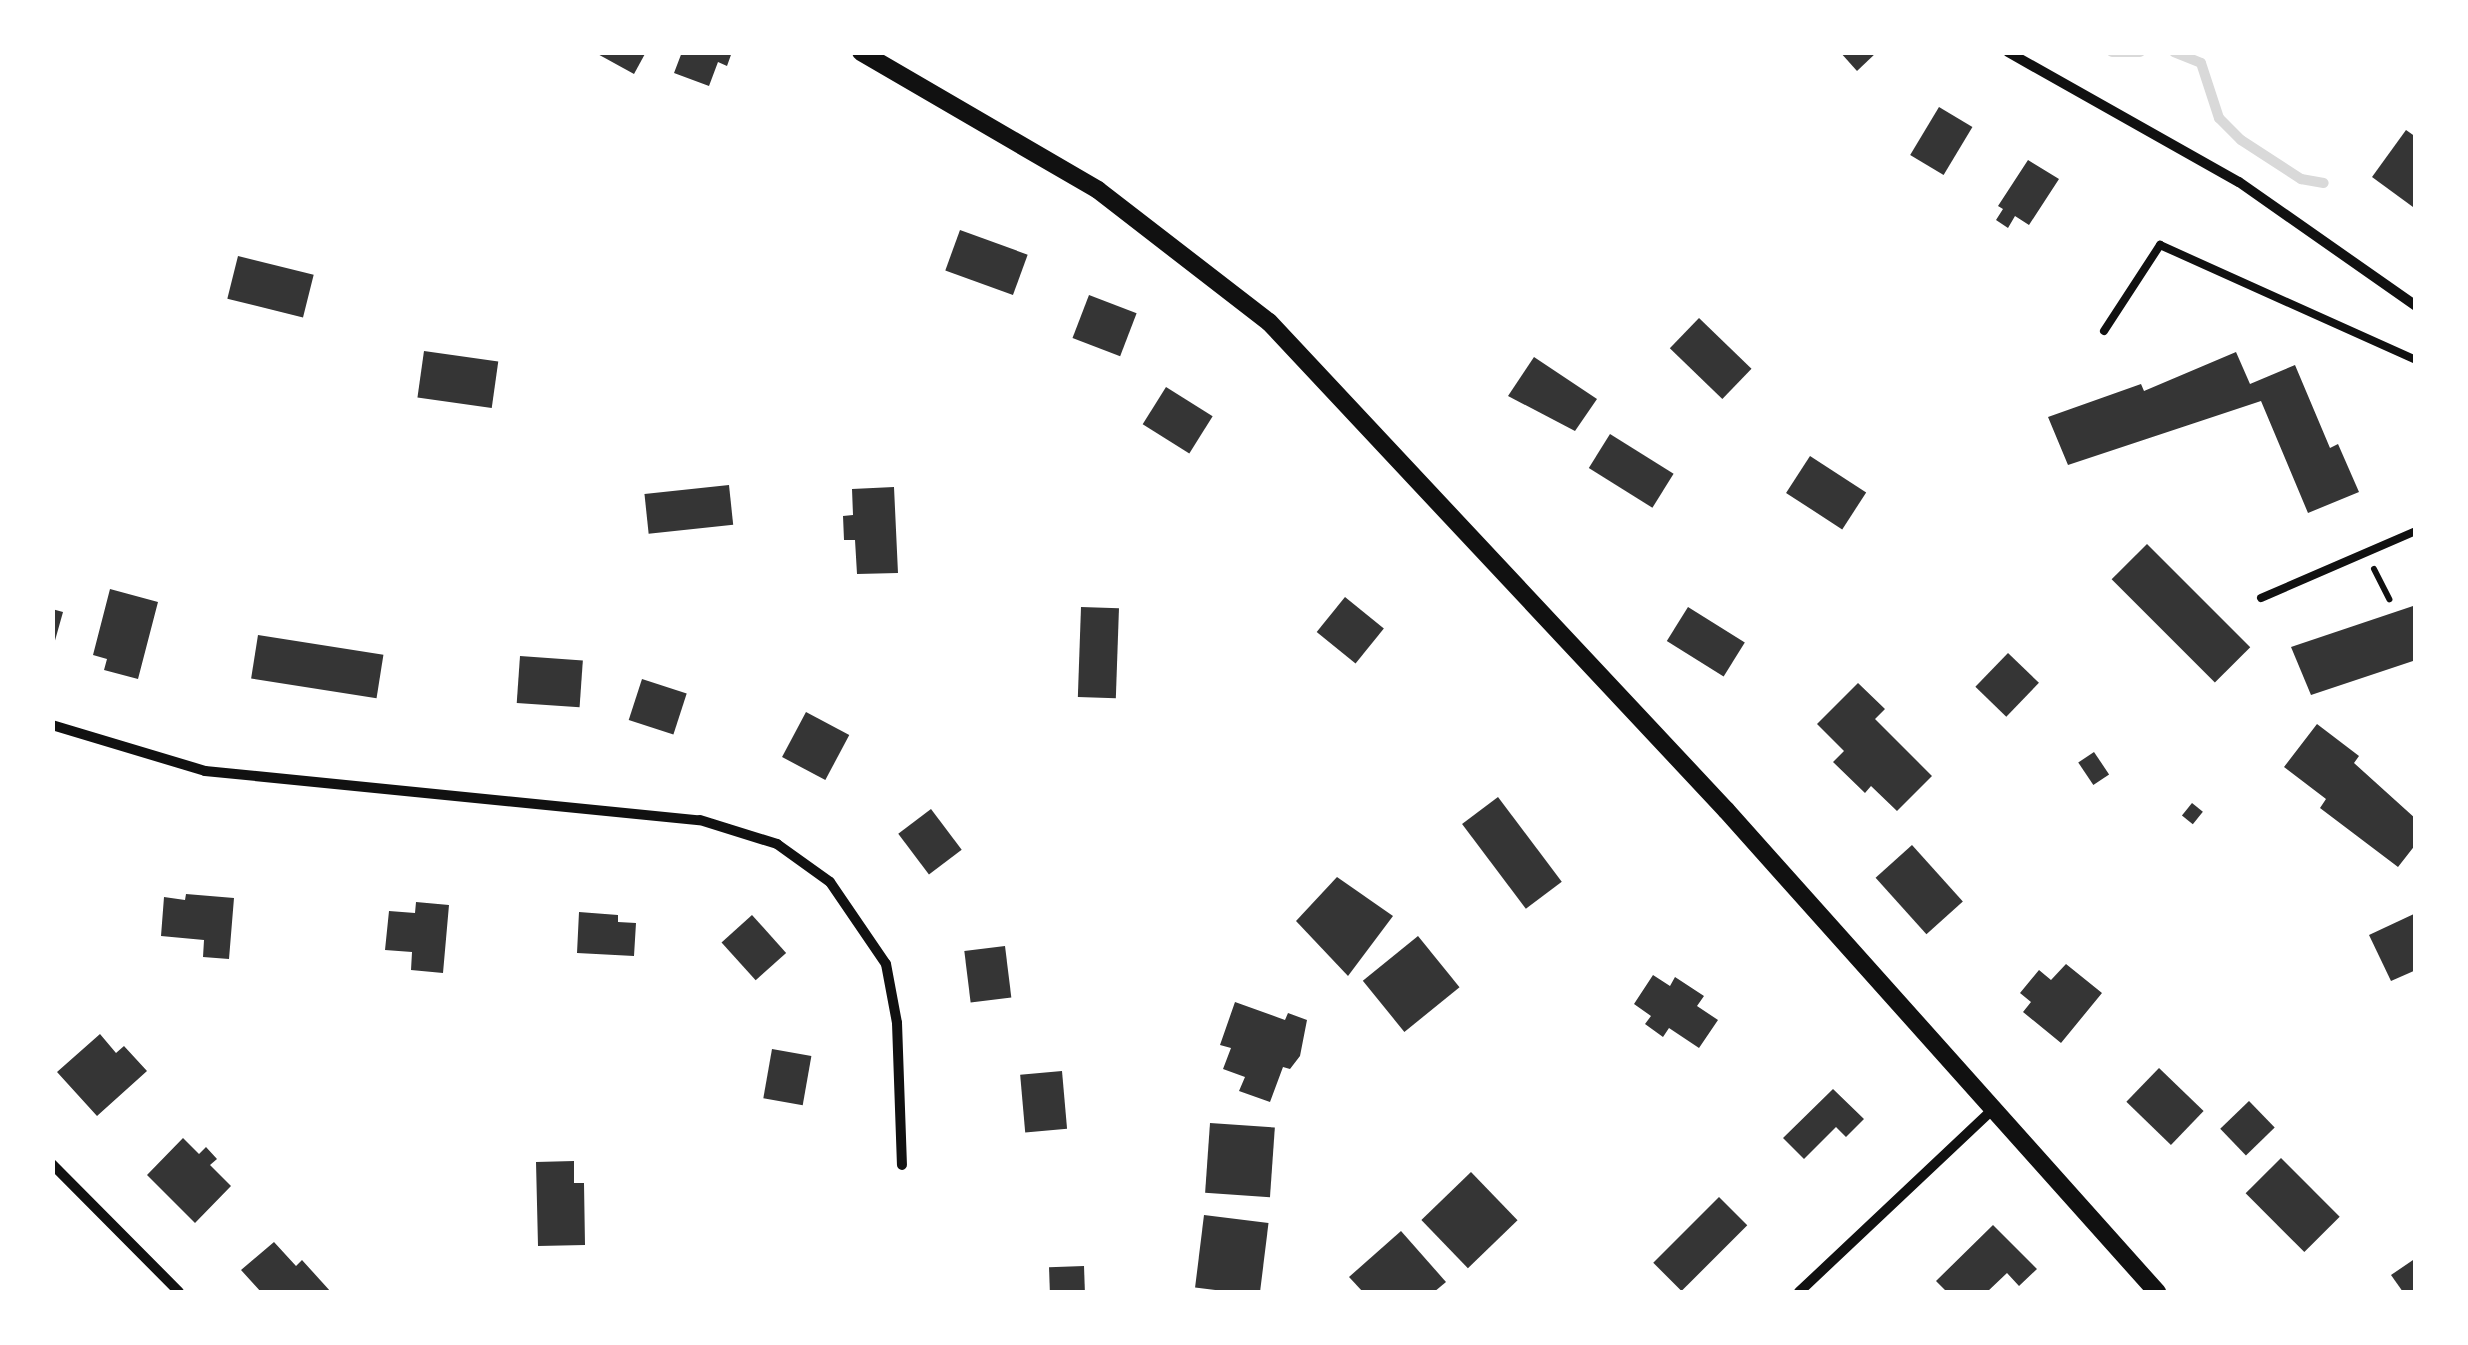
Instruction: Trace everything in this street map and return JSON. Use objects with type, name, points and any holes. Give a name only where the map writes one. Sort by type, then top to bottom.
[{"type":"street","points":[[861,52],[1098,190],[1268,322],[1726,810],[1991,1112],[2157,1292]]},
{"type":"street","points":[[2008,52],[2238,182],[2416,306]]},
{"type":"street","points":[[52,725],[205,771],[700,820],[777,844],[838,890],[886,964],[897,1023],[902,1165]]},
{"type":"street","points":[[1799,1292],[1991,1112]]},
{"type":"street","points":[[52,1164],[179,1292]]},
{"type":"lane","points":[[2104,332],[2160,246],[2416,360]]},
{"type":"lane","points":[[2260,598],[2416,531]]},
{"type":"path","points":[[2366,552],[2389,600]]},
{"type":"building","points":[[594,52],[646,52],[634,74]]},
{"type":"building","points":[[682,52],[732,52],[727,66],[718,62],[709,86],[674,73]]},
{"type":"building","points":[[1840,52],[1877,52],[1857,71]]},
{"type":"building","points":[[1939,107],[1972,127],[1944,175],[1910,155]]},
{"type":"building","points":[[2406,130],[2416,137],[2413,207],[2372,177]]},
{"type":"building","points":[[2028,160],[2059,179],[2029,225],[2015,216],[2008,228],[1996,220],[2003,209],[1998,206]]},
{"type":"building","points":[[960,230],[1028,255],[1013,295],[945,270]]},
{"type":"building","points":[[238,256],[314,275],[303,318],[227,299]]},
{"type":"building","points":[[1089,295],[1137,313],[1120,356],[1073,338]]},
{"type":"building","points":[[1699,318],[1752,369],[1722,399],[1670,348]]},
{"type":"building","points":[[424,351],[498,361],[492,408],[417,398]]},
{"type":"building","points":[[2236,352],[2250,384],[2295,365],[2330,448],[2338,444],[2359,492],[2308,513],[2261,401],[2068,465],[2048,417],[2141,384],[2144,391]]},
{"type":"building","points":[[1534,357],[1597,399],[1575,431],[1508,396]]},
{"type":"building","points":[[1166,387],[1213,416],[1189,453],[1143,424]]},
{"type":"building","points":[[1610,434],[1674,474],[1652,508],[1589,468]]},
{"type":"building","points":[[1810,456],[1866,492],[1842,529],[1786,493]]},
{"type":"building","points":[[729,485],[733,525],[649,534],[644,494]]},
{"type":"building","points":[[894,487],[898,573],[857,574],[855,540],[844,540],[843,516],[853,515],[852,489]]},
{"type":"building","points":[[2147,544],[2250,647],[2215,683],[2112,579]]},
{"type":"building","points":[[110,589],[158,602],[138,679],[104,670],[107,659],[93,655]]},
{"type":"building","points":[[1345,597],[1384,628],[1356,663],[1317,632]]},
{"type":"building","points":[[2416,605],[2416,660],[2311,695],[2291,647]]},
{"type":"building","points":[[1081,607],[1119,608],[1116,698],[1078,697]]},
{"type":"building","points":[[1688,607],[1745,643],[1724,676],[1667,641]]},
{"type":"building","points":[[52,609],[63,612],[54,644],[52,644]]},
{"type":"building","points":[[258,635],[383,655],[377,698],[251,678]]},
{"type":"building","points":[[2008,653],[2039,683],[2006,717],[1975,687]]},
{"type":"building","points":[[520,656],[583,660],[580,707],[517,703]]},
{"type":"building","points":[[642,679],[687,694],[673,734],[629,720]]},
{"type":"building","points":[[1858,683],[1885,709],[1875,719],[1932,776],[1897,811],[1871,786],[1865,793],[1833,762],[1844,751],[1817,724]]},
{"type":"building","points":[[806,712],[849,735],[825,780],[782,757]]},
{"type":"building","points":[[2317,724],[2359,756],[2354,763],[2416,819],[2416,844],[2398,867],[2320,808],[2326,799],[2284,767]]},
{"type":"building","points":[[2094,752],[2109,774],[2093,785],[2078,763]]},
{"type":"building","points":[[1498,797],[1562,882],[1526,909],[1462,824]]},
{"type":"building","points":[[2192,803],[2203,812],[2193,824],[2182,815]]},
{"type":"building","points":[[931,809],[962,850],[929,874],[898,834]]},
{"type":"building","points":[[1912,845],[1963,901],[1926,934],[1876,878]]},
{"type":"building","points":[[1337,877],[1393,916],[1348,976],[1296,921]]},
{"type":"building","points":[[186,894],[234,898],[229,959],[203,957],[204,940],[161,936],[164,897],[185,900]]},
{"type":"building","points":[[416,902],[449,905],[443,973],[411,970],[412,952],[385,950],[389,911],[415,913]]},
{"type":"building","points":[[579,912],[618,915],[618,922],[636,923],[634,956],[577,953]]},
{"type":"building","points":[[2416,913],[2416,970],[2391,981],[2369,935]]},
{"type":"building","points":[[752,915],[786,953],[756,980],[722,942]]},
{"type":"building","points":[[1418,936],[1460,987],[1404,1032],[1363,981]]},
{"type":"building","points":[[1005,946],[1011,998],[971,1003],[964,951]]},
{"type":"building","points":[[2066,964],[2102,993],[2061,1043],[2023,1012],[2031,1002],[2020,993],[2039,970],[2051,980]]},
{"type":"building","points":[[1653,975],[1670,986],[1675,977],[1704,996],[1697,1006],[1718,1020],[1699,1048],[1669,1028],[1663,1037],[1645,1024],[1651,1016],[1634,1004]]},
{"type":"building","points":[[1235,1002],[1285,1020],[1288,1013],[1307,1020],[1300,1056],[1290,1069],[1283,1067],[1270,1102],[1239,1091],[1245,1077],[1223,1069],[1231,1048],[1220,1045]]},
{"type":"building","points":[[100,1034],[116,1053],[124,1046],[147,1071],[97,1116],[57,1072]]},
{"type":"building","points":[[772,1049],[811,1056],[803,1105],[763,1098]]},
{"type":"building","points":[[2159,1068],[2204,1111],[2171,1145],[2126,1102]]},
{"type":"building","points":[[1062,1071],[1067,1129],[1025,1132],[1020,1075]]},
{"type":"building","points":[[1833,1089],[1864,1119],[1846,1137],[1836,1127],[1804,1159],[1783,1138]]},
{"type":"building","points":[[2249,1101],[2275,1128],[2246,1155],[2220,1129]]},
{"type":"building","points":[[1210,1123],[1275,1128],[1270,1197],[1205,1193]]},
{"type":"building","points":[[183,1138],[199,1154],[206,1147],[217,1159],[210,1165],[231,1186],[195,1223],[147,1175]]},
{"type":"building","points":[[2281,1158],[2340,1217],[2304,1252],[2246,1193]]},
{"type":"building","points":[[574,1161],[574,1183],[584,1183],[585,1245],[538,1246],[536,1162]]},
{"type":"building","points":[[1471,1172],[1518,1220],[1468,1268],[1421,1220]]},
{"type":"building","points":[[1719,1197],[1747,1225],[1682,1291],[1653,1263]]},
{"type":"building","points":[[1204,1215],[1269,1223],[1260,1292],[1195,1287]]},
{"type":"building","points":[[1993,1225],[2037,1269],[2019,1286],[2007,1273],[1987,1292],[1947,1292],[1936,1281]]},
{"type":"building","points":[[1401,1231],[1446,1282],[1434,1292],[1363,1292],[1349,1277]]},
{"type":"building","points":[[274,1242],[296,1266],[302,1260],[331,1292],[261,1292],[241,1270]]},
{"type":"building","points":[[2416,1258],[2416,1292],[2403,1292],[2391,1275]]},
{"type":"building","points":[[1084,1266],[1085,1292],[1050,1292],[1049,1267]]},
{"type":"waterway","points":[[2112,52],[2140,52]]},
{"type":"waterway","points":[[2174,52],[2201,63],[2219,118],[2241,140],[2301,179],[2324,183]]}]
